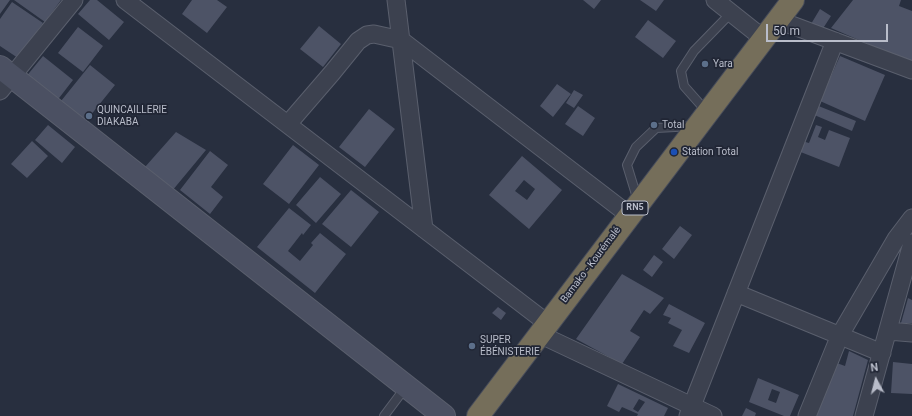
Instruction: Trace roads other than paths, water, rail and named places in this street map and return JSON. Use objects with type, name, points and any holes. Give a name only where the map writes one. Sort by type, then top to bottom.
[{"type":"highway","name":"Bamako - Kourémalé","points":[[478,416],[793,0]]},
{"type":"street","points":[[74,0],[4,78],[444,416]]},
{"type":"street","points":[[125,0],[424,229],[543,329],[690,411],[713,416]]},
{"type":"street","points":[[396,0],[424,229]]},
{"type":"street","points":[[715,0],[764,38]]},
{"type":"street","points":[[778,20],[912,70]]},
{"type":"street","points":[[288,124],[358,41],[366,35],[374,34],[401,40],[634,209]]},
{"type":"street","points":[[690,411],[835,41]]},
{"type":"street","points":[[807,416],[840,335],[896,239],[912,218]]},
{"type":"street","points":[[864,416],[912,243]]},
{"type":"street","points":[[736,293],[882,353]]},
{"type":"street","points":[[888,331],[912,333]]},
{"type":"lane","points":[[634,209],[627,165],[636,147],[656,128],[703,119],[684,86],[681,71],[694,51],[731,13]]},
{"type":"lane","points":[[384,416],[406,386]]},
{"type":"place","name":"Yara","points":[[705,64]]},
{"type":"place","name":"QUINCAILLERIE DIAKABA","points":[[89,116]]},
{"type":"place","name":"Total","points":[[654,125]]},
{"type":"place","name":"Station Total","points":[[674,152]]},
{"type":"place","name":"SUPER ÉBÉNISTERIE","points":[[472,346]]}]
